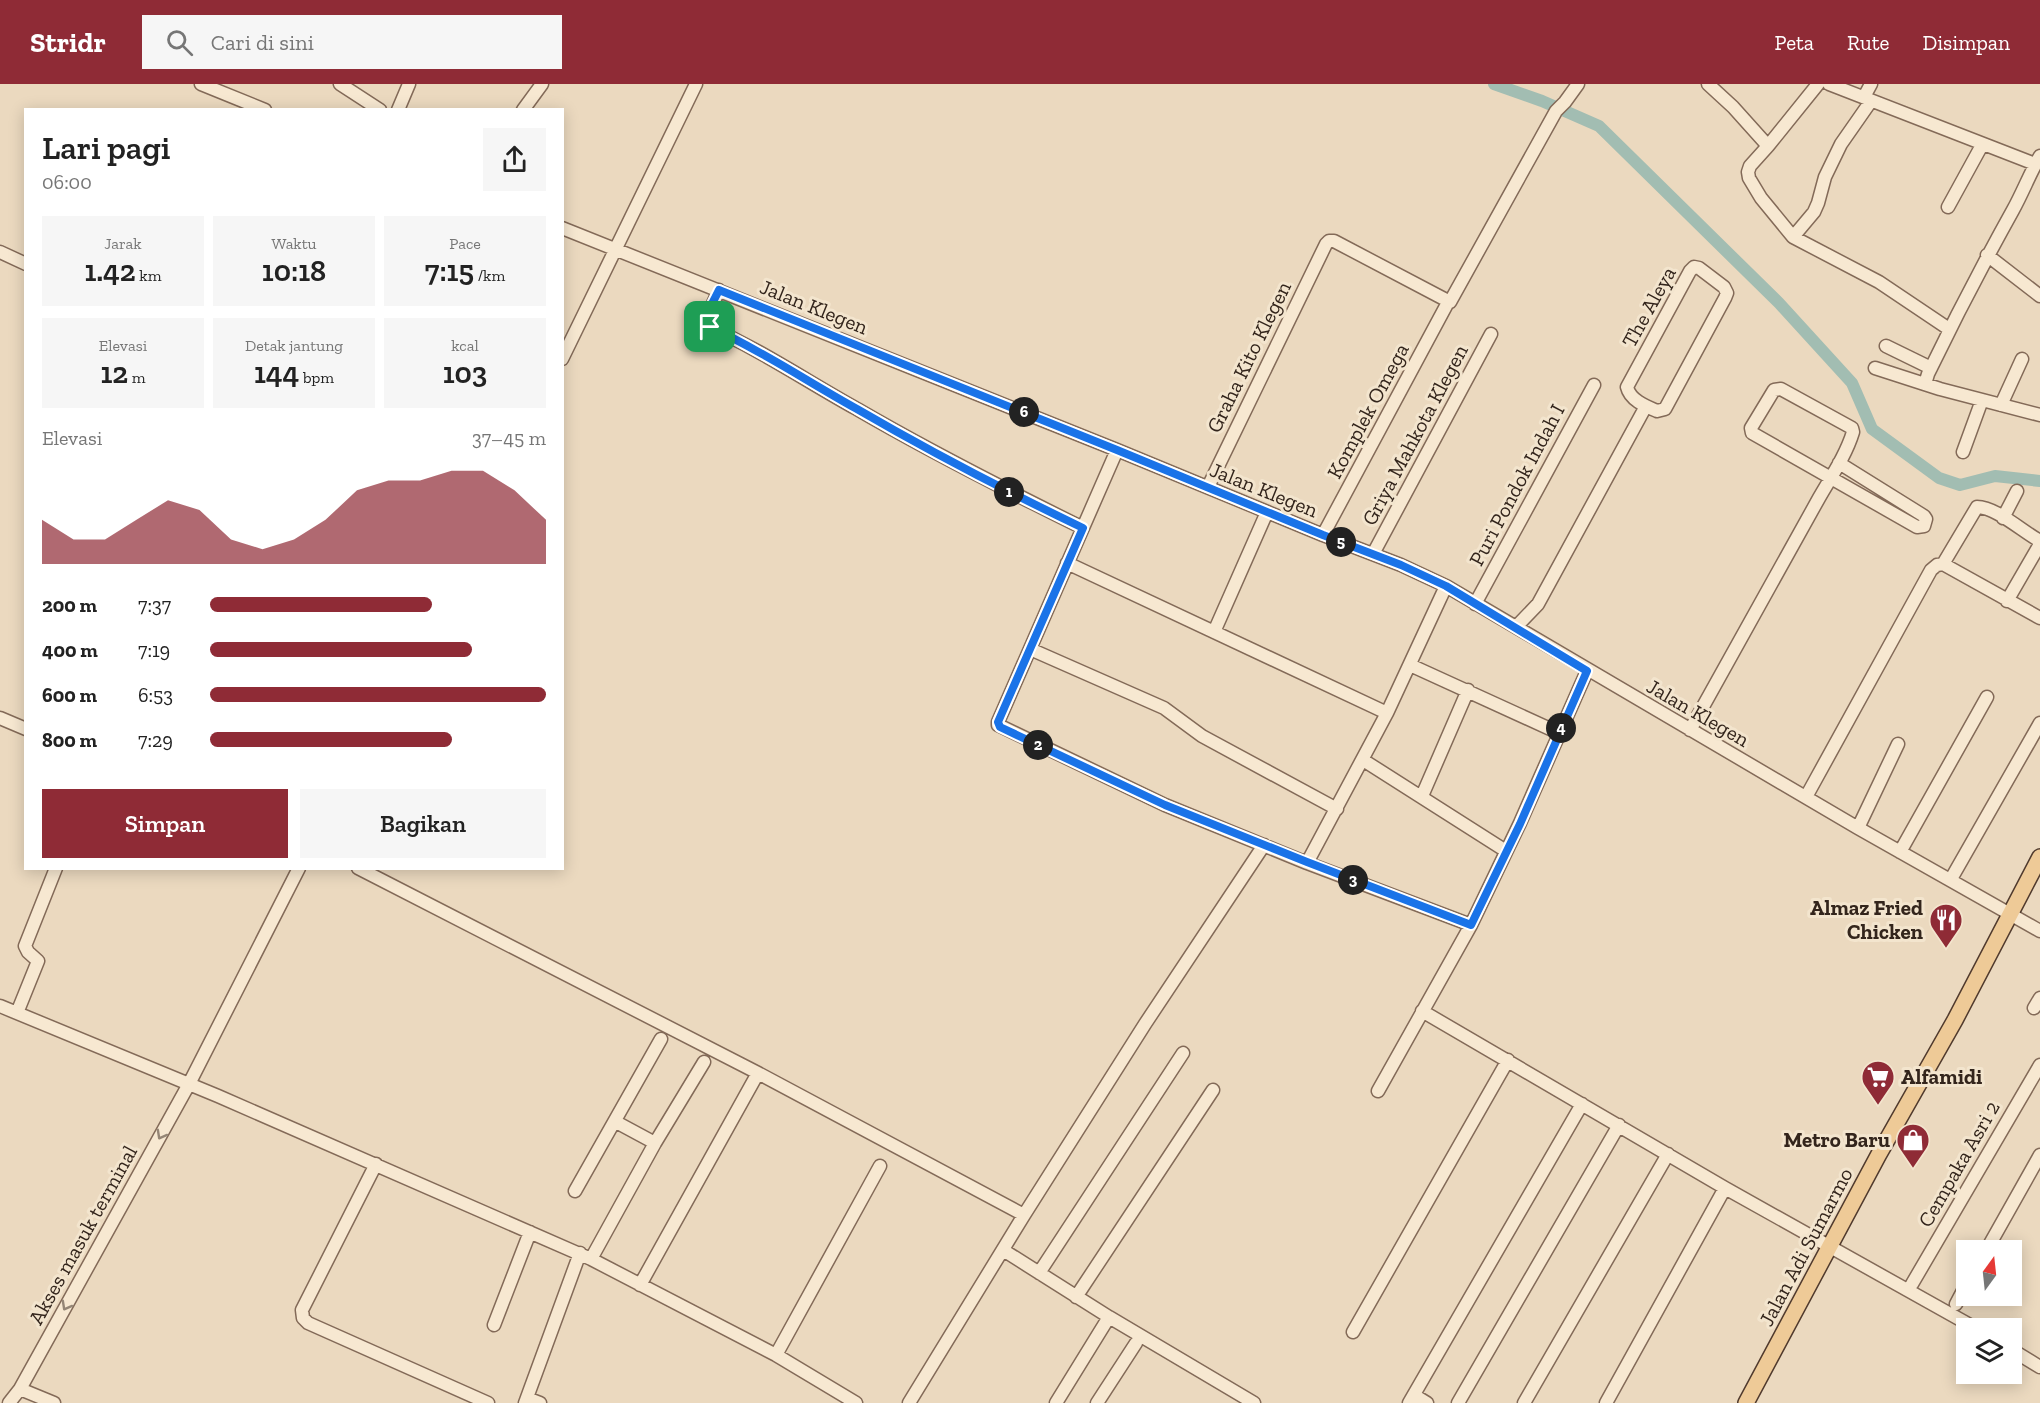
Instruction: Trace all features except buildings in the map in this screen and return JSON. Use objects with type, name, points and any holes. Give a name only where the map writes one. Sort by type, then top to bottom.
[{"type":"main road","name":"Jalan Adi Sumarmo","points":[[1746,1403],[1879,1154],[1955,1020],[2040,857]]},
{"type":"street","points":[[201,84],[260,108]]},
{"type":"street","points":[[340,84],[377,108]]},
{"type":"street","points":[[399,108],[409,84]]},
{"type":"street","points":[[524,108],[542,84]]},
{"type":"street","points":[[564,354],[696,84]]},
{"type":"street","name":"Graha Kito Klegen","points":[[1208,488],[1326,244],[1334,241],[1450,302],[1561,107],[1578,84]]},
{"type":"street","points":[[1708,84],[1733,107],[1768,146]]},
{"type":"street","points":[[1818,84],[1750,166],[1749,178],[1761,198],[1793,237],[1879,282],[1949,330]]},
{"type":"street","points":[[1829,84],[1982,145],[2037,160],[1949,330],[1925,384]]},
{"type":"street","points":[[1793,237],[1814,212],[1825,177],[1867,99],[1871,84]]},
{"type":"street","points":[[1948,207],[1982,145]]},
{"type":"street","name":"Jalan Klegen","points":[[564,229],[1401,565],[1446,586],[1587,671],[2040,931]]},
{"type":"street","points":[[0,252],[24,263]]},
{"type":"street","points":[[1987,255],[2040,296]]},
{"type":"street","name":"The Aleya","points":[[1694,267],[1698,268],[1724,287],[1725,298],[1665,409],[1657,411],[1646,406],[1628,392],[1629,382],[1690,271],[1694,267]]},
{"type":"street","points":[[719,290],[707,317],[706,323],[710,327],[743,342],[976,476],[1083,528]]},
{"type":"street","name":"Komplek Omega","points":[[1323,535],[1446,306]]},
{"type":"street","name":"Griya Mahkota Klegen","points":[[1372,554],[1491,334]]},
{"type":"street","points":[[1886,346],[1931,368]]},
{"type":"street","points":[[2001,405],[2022,359]]},
{"type":"street","points":[[1875,368],[2040,415]]},
{"type":"street","name":"Puri Pondok Indah I","points":[[1475,604],[1594,385]]},
{"type":"street","points":[[1690,730],[1831,478],[1852,436],[1851,428],[1781,389],[1774,390],[1751,428],[1752,433],[1831,478],[1917,527],[1924,526],[1926,523],[1924,516],[1839,463]]},
{"type":"street","points":[[1963,452],[1982,400]]},
{"type":"street","points":[[1516,627],[1538,604],[1646,406]]},
{"type":"street","points":[[1117,450],[998,722],[1000,727],[1165,805],[1471,925]]},
{"type":"street","points":[[2003,518],[2017,491]]},
{"type":"street","points":[[1943,564],[1977,507],[1983,507],[2003,518],[2040,543],[2007,601]]},
{"type":"street","points":[[1214,632],[1267,512]]},
{"type":"street","points":[[1066,563],[1387,713]]},
{"type":"street","points":[[1806,797],[1931,570],[1937,565],[1943,564],[2040,618]]},
{"type":"street","points":[[1307,862],[1387,713],[1446,586]]},
{"type":"street","points":[[1030,649],[1164,708],[1202,736],[1337,809]]},
{"type":"street","points":[[1410,665],[1559,733]]},
{"type":"street","points":[[1378,1091],[1471,925],[1587,671]]},
{"type":"street","points":[[1422,796],[1468,690]]},
{"type":"street","points":[[1900,852],[1987,697]]},
{"type":"street","points":[[0,718],[24,728]]},
{"type":"street","points":[[1951,879],[2040,723]]},
{"type":"street","points":[[1858,828],[1898,744]]},
{"type":"street","points":[[1363,760],[1506,850]]},
{"type":"street","points":[[909,1403],[1024,1215],[1147,1021],[1264,845]]},
{"type":"street","points":[[16,1013],[38,962],[27,952],[25,945],[55,870]]},
{"type":"street","name":"Akses masuk terminal","points":[[9,1403],[20,1389],[189,1084],[298,870]]},
{"type":"street","points":[[362,870],[758,1073],[1024,1215]]},
{"type":"street","points":[[0,1006],[189,1084],[586,1256],[776,1355],[856,1403]]},
{"type":"street","points":[[1422,1011],[1725,1188],[1957,1318]]},
{"type":"street","points":[[575,1191],[661,1039]]},
{"type":"street","points":[[1039,1273],[1184,1053]]},
{"type":"street","points":[[1353,1332],[1508,1060]]},
{"type":"street","points":[[540,1403],[526,1400],[586,1256],[704,1062]]},
{"type":"street","name":"Cempaka Asri 2","points":[[1912,1284],[2040,1065]]},
{"type":"street","points":[[640,1285],[758,1073]]},
{"type":"street","points":[[1076,1296],[1213,1090]]},
{"type":"street","points":[[1427,1403],[1412,1399],[1582,1104]]},
{"type":"street","points":[[616,1122],[655,1143]]},
{"type":"street","points":[[1458,1403],[1619,1125]]},
{"type":"street","points":[[1524,1403],[1668,1154]]},
{"type":"street","points":[[1992,1240],[2040,1155]]},
{"type":"street","points":[[376,1164],[302,1310],[303,1318],[308,1323],[488,1403]]},
{"type":"street","points":[[776,1355],[880,1166]]},
{"type":"street","points":[[1606,1403],[1725,1188]]},
{"type":"street","points":[[494,1325],[530,1232]]},
{"type":"street","points":[[1003,1250],[1245,1401]]},
{"type":"street","points":[[1056,1403],[1108,1317]]},
{"type":"street","points":[[1097,1403],[1136,1343]]},
{"type":"street","points":[[2022,1356],[2040,1367]]},
{"type":"street","points":[[20,1389],[54,1403]]},
{"type":"waterway","points":[[1494,84],[1542,101],[1599,126],[1779,303],[1852,383],[1872,429],[1939,478],[1960,485],[1995,476],[2040,481]]},
{"type":"place","name":"Almaz Fried Chicken","points":[[1946,949]]},
{"type":"place","name":"Alfamidi","points":[[1878,1106]]},
{"type":"place","name":"Metro Baru","points":[[1913,1169]]},
{"type":"route","points":[[719,290],[1401,565],[1446,586],[1587,671],[1520,824],[1471,925],[1165,805],[1000,727],[997,723],[1083,528],[976,476],[743,342],[710,327],[706,323],[707,317],[719,290]]}]
